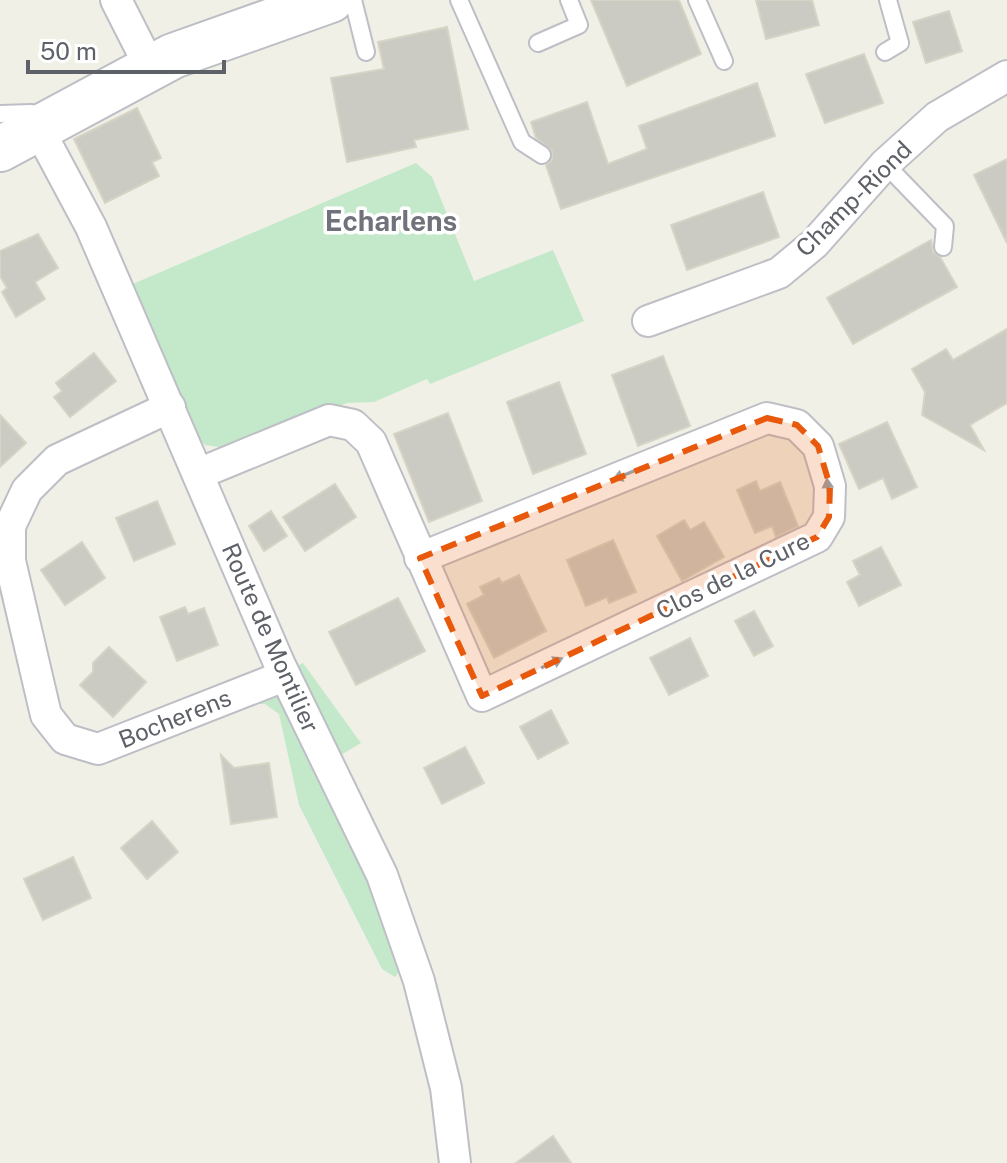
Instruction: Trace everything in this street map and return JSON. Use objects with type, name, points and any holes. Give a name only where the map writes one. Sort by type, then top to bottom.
[{"type":"street","points":[[116,0],[162,61]]},
{"type":"street","points":[[127,0],[161,35],[162,61]]},
{"type":"street","points":[[0,149],[19,121],[162,61],[331,0]]},
{"type":"street","name":"Champ-Riond","points":[[648,321],[779,273],[814,244],[885,164],[937,117],[1007,76]]},
{"type":"street","name":"Route de Montilier","points":[[19,121],[91,227],[284,676],[385,885],[419,981],[446,1088],[455,1163]]},
{"type":"street","name":"Bocherens","points":[[170,407],[57,460],[27,490],[10,526],[10,561],[46,715],[65,739],[98,749],[284,676]]},
{"type":"street","name":"Clos de la Cure","points":[[198,474],[329,420],[353,425],[371,442],[420,558],[482,696],[817,537],[829,517],[830,486],[818,446],[797,425],[767,418],[420,558]]},
{"type":"lane","points":[[353,0],[366,52]]},
{"type":"lane","points":[[459,0],[522,142],[542,155]]},
{"type":"lane","points":[[538,43],[579,25],[569,0]]},
{"type":"lane","points":[[697,0],[724,61]]},
{"type":"lane","points":[[885,52],[900,43],[888,0]]},
{"type":"lane","points":[[885,164],[945,226],[943,247]]},
{"type":"highlighted area","points":[[767,418],[797,425],[818,446],[830,486],[829,517],[817,537],[482,696],[420,558]]},
{"type":"green space","points":[[416,163],[432,177],[474,281],[553,250],[584,321],[430,384],[427,379],[374,402],[347,403],[232,449],[205,445],[188,429],[128,286]]},
{"type":"green space","points":[[303,663],[361,743],[334,759],[291,669]]},
{"type":"green space","points":[[271,694],[284,700],[306,735],[406,964],[395,977],[382,969],[299,805],[279,714],[265,704],[240,704]]},
{"type":"building","points":[[591,0],[679,0],[701,54],[627,86]]},
{"type":"building","points":[[756,0],[812,0],[819,25],[766,39]]},
{"type":"building","points":[[949,11],[962,51],[926,63],[913,22]]},
{"type":"building","points":[[447,27],[468,129],[414,140],[416,147],[347,162],[331,78],[384,69],[378,42]]},
{"type":"building","points":[[864,54],[883,103],[825,123],[806,74]]},
{"type":"building","points":[[757,83],[775,136],[561,209],[546,165],[552,160],[552,151],[536,138],[531,122],[587,102],[608,164],[647,149],[639,126]]},
{"type":"building","points":[[137,108],[161,158],[152,162],[159,176],[105,203],[74,139]]},
{"type":"building","points":[[1007,159],[1007,243],[974,175]]},
{"type":"building","points":[[763,192],[779,237],[687,270],[671,225]]},
{"type":"building","points":[[38,234],[58,268],[35,282],[45,299],[16,317],[2,292],[7,288],[0,276],[0,251]]},
{"type":"building","points":[[931,240],[933,252],[940,257],[957,287],[853,344],[827,298]]},
{"type":"building","points":[[1007,329],[1007,403],[970,425],[984,450],[922,415],[925,392],[912,369],[946,349],[953,360]]},
{"type":"building","points":[[94,353],[116,381],[70,417],[54,397],[62,391],[56,383]]},
{"type":"building","points":[[663,356],[690,426],[638,446],[612,375]]},
{"type":"building","points":[[559,382],[586,454],[533,474],[507,402]]},
{"type":"building","points":[[448,413],[482,501],[429,522],[394,434]]},
{"type":"building","points":[[0,415],[26,443],[0,467]]},
{"type":"building","points":[[887,422],[917,487],[892,499],[883,478],[859,489],[839,444]]},
{"type":"building","points":[[756,481],[760,491],[780,482],[798,526],[776,537],[772,526],[755,533],[737,490]]},
{"type":"building","points":[[335,484],[356,517],[305,551],[283,517]]},
{"type":"building","points":[[157,501],[175,544],[134,561],[116,518]]},
{"type":"building","points":[[271,511],[287,536],[264,551],[249,526]]},
{"type":"building","points":[[684,520],[690,530],[704,522],[724,557],[682,581],[657,536]]},
{"type":"building","points":[[613,540],[636,592],[609,603],[607,597],[586,606],[567,560]]},
{"type":"building","points":[[82,542],[105,578],[65,605],[41,570]]},
{"type":"building","points":[[881,547],[901,585],[859,606],[847,582],[860,575],[853,561]]},
{"type":"building","points":[[519,575],[546,631],[494,658],[467,604],[484,595],[480,587],[499,578],[502,583]]},
{"type":"building","points":[[398,598],[425,651],[356,685],[329,632]]},
{"type":"building","points":[[185,607],[188,614],[204,608],[218,645],[177,661],[160,617]]},
{"type":"building","points":[[754,611],[773,646],[754,656],[735,621]]},
{"type":"building","points":[[690,638],[708,676],[669,695],[650,658]]},
{"type":"building","points":[[109,647],[146,682],[113,717],[80,685],[93,672],[93,663]]},
{"type":"building","points":[[551,710],[568,743],[538,759],[520,727]]},
{"type":"building","points":[[465,747],[484,783],[442,804],[424,768]]},
{"type":"building","points":[[221,755],[234,768],[269,763],[277,817],[231,824]]},
{"type":"building","points":[[152,821],[178,852],[147,879],[121,848]]},
{"type":"building","points":[[73,857],[91,898],[43,920],[24,879]]},
{"type":"building","points":[[553,1136],[571,1163],[516,1163]]},
{"type":"district","name":"Echarlens","points":[[391,221]]}]
